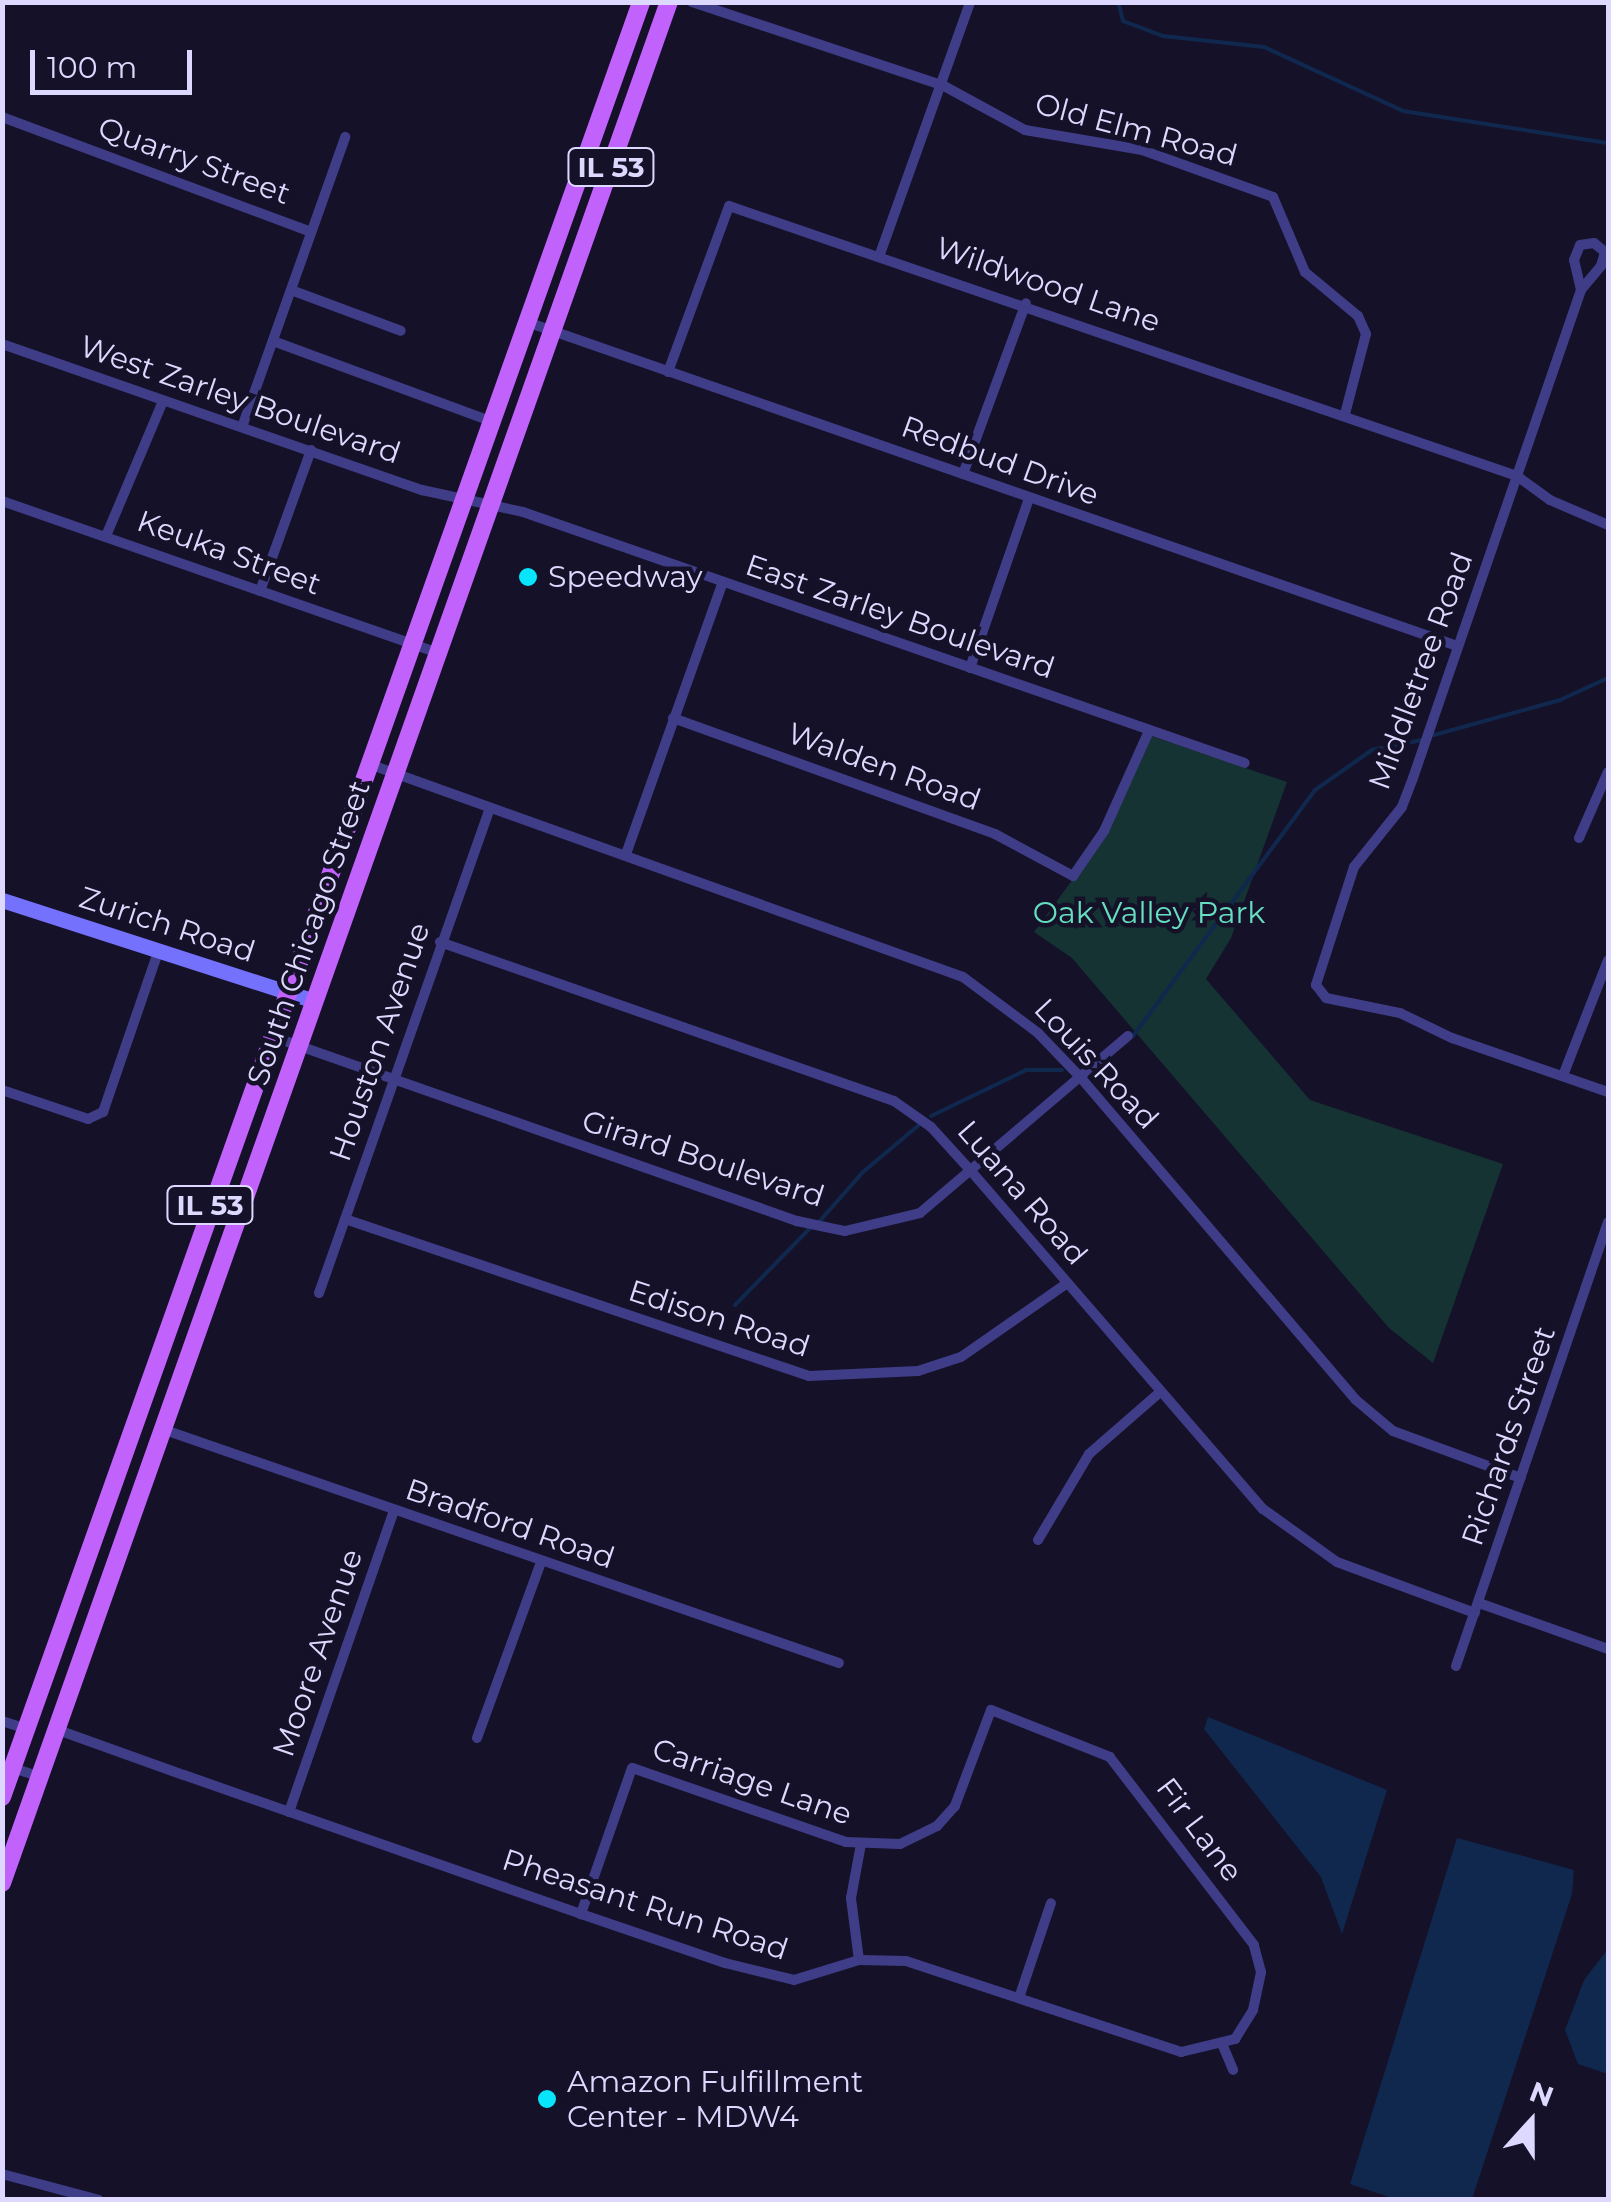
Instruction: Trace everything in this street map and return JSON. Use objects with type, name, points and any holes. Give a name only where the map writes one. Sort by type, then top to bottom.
[{"type":"main road","name":"South Chicago Street","points":[[2,1796],[641,2]]},
{"type":"main road","name":"South Chicago Street","points":[[2,1883],[122,1556],[298,1046],[669,2]]},
{"type":"street","name":"Old Elm Road","points":[[692,2],[944,86],[1025,130],[1142,150],[1273,197],[1306,272],[1358,316],[1366,334],[1344,414]]},
{"type":"street","points":[[880,254],[944,86],[970,2]]},
{"type":"street","name":"Quarry Street","points":[[2,117],[311,232]]},
{"type":"street","points":[[242,428],[345,138]]},
{"type":"street","name":"Wildwood Lane","points":[[668,372],[728,206],[812,238],[880,254],[1026,303],[1517,476],[1550,500],[1608,525]]},
{"type":"street","points":[[291,290],[401,331]]},
{"type":"street","name":"Middletree Road","points":[[1581,290],[1402,807],[1354,866],[1316,985],[1326,998],[1400,1013],[1452,1038],[1564,1073],[1608,1092]]},
{"type":"street","points":[[962,474],[1026,303]]},
{"type":"street","name":"Redbud Drive","points":[[527,322],[1457,646]]},
{"type":"street","points":[[273,341],[491,421]]},
{"type":"street","name":"West Zarley Boulevard","points":[[2,344],[242,428],[464,498]]},
{"type":"street","points":[[106,536],[163,401]]},
{"type":"street","points":[[260,592],[310,450]]},
{"type":"street","name":"East Zarley Boulevard","points":[[464,498],[723,582],[1245,763]]},
{"type":"street","points":[[970,668],[1029,499]]},
{"type":"street","name":"Keuka Street","points":[[2,501],[438,653]]},
{"type":"street","points":[[626,854],[723,582]]},
{"type":"street","name":"Walden Road","points":[[673,718],[995,834],[1073,876],[1104,831],[1149,731]]},
{"type":"street","name":"Louis Road","points":[[369,764],[963,977],[1016,1013],[1081,1078],[1356,1400],[1393,1431],[1520,1478]]},
{"type":"street","points":[[1579,838],[1608,772]]},
{"type":"street","name":"Houston Avenue","points":[[319,1292],[490,808]]},
{"type":"street","name":"Zurich Road","points":[[2,900],[315,1001]]},
{"type":"street","name":"Luana Road","points":[[440,942],[894,1102],[931,1127],[1263,1508],[1300,1540],[1374,1578],[1608,1649]]},
{"type":"street","points":[[2,1090],[88,1119],[98,1116],[158,952]]},
{"type":"street","points":[[1564,1073],[1608,960]]},
{"type":"street","name":"Girard Boulevard","points":[[271,1036],[797,1221],[844,1231],[920,1213],[1128,1036]]},
{"type":"street","name":"Edison Road","points":[[345,1220],[809,1376],[868,1377],[961,1358],[1066,1284]]},
{"type":"street","name":"Richards Street","points":[[1456,1666],[1608,1222]]},
{"type":"street","points":[[1038,1540],[1089,1454],[1160,1392]]},
{"type":"street","name":"Bradford Road","points":[[165,1430],[839,1663]]},
{"type":"street","name":"Moore Avenue","points":[[289,1812],[394,1512]]},
{"type":"street","points":[[89,1544],[122,1556]]},
{"type":"street","points":[[476,1738],[542,1562]]},
{"type":"street","name":"Carriage Lane","points":[[582,1914],[632,1768],[861,1844],[900,1844],[937,1826],[954,1806],[991,1710]]},
{"type":"street","name":"Fir Lane","points":[[991,1710],[1110,1757],[1254,1946],[1260,1991],[1245,2026],[1223,2046]]},
{"type":"street","points":[[2,1721],[26,1729]]},
{"type":"street","name":"Pheasant Run Road","points":[[58,1730],[582,1914],[794,1980],[859,1960],[927,1965],[1167,2050],[1223,2046]]},
{"type":"street","points":[[13,1768],[40,1777]]},
{"type":"street","points":[[859,1960],[851,1898],[861,1844]]},
{"type":"street","points":[[1019,1998],[1051,1902]]},
{"type":"street","points":[[1223,2046],[1234,2070]]},
{"type":"street","points":[[2,2174],[98,2200]]},
{"type":"green space","name":"Oak Valley Park","points":[[1151,736],[1287,782],[1231,938],[1206,979],[1310,1100],[1503,1164],[1433,1363],[1389,1328],[1072,958],[1034,932],[1109,830]]},
{"type":"water","points":[[1208,1717],[1387,1790],[1342,1934],[1321,1877],[1204,1729]]},
{"type":"water","points":[[1457,1838],[1574,1870],[1572,1894],[1472,2199],[1395,2199],[1350,2184]]},
{"type":"water","points":[[1608,1949],[1608,2074],[1578,2064],[1565,2030],[1584,1980]]},
{"type":"waterway","points":[[1118,2],[1123,21],[1163,36],[1264,47],[1403,111],[1608,143]]},
{"type":"waterway","points":[[1434,735],[1560,700],[1608,678]]},
{"type":"waterway","points":[[1133,1036],[1315,790],[1372,750],[1422,740]]},
{"type":"waterway","points":[[931,1116],[1026,1070],[1062,1070]]},
{"type":"waterway","points":[[819,1222],[863,1172],[920,1124]]},
{"type":"waterway","points":[[735,1305],[811,1227]]},
{"type":"place","name":"Speedway","points":[[528,577]]},
{"type":"place","name":"Amazon Fulfillment Center - MDW4","points":[[547,2099]]}]
